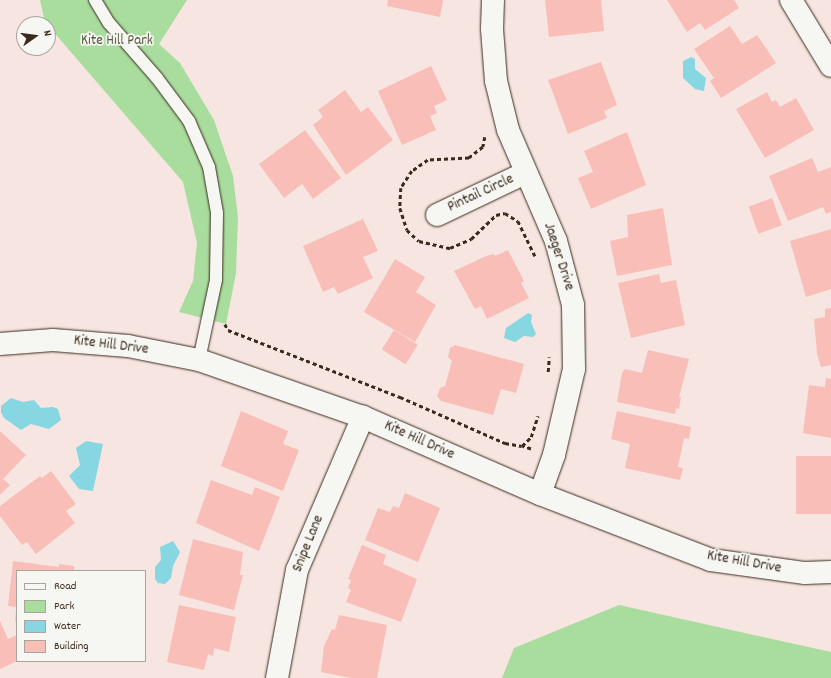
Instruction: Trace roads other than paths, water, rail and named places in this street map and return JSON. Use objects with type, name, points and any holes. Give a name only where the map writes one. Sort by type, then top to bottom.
[{"type":"street","name":"Jaeger Drive","points":[[493,0],[492,29],[496,81],[508,130],[525,173],[556,240],[573,304],[574,369],[554,455],[540,494]]},
{"type":"street","points":[[791,0],[831,66]]},
{"type":"street","name":"Pintail Circle","points":[[437,215],[525,173]]},
{"type":"street","name":"Kite Hill Drive","points":[[0,344],[53,340],[128,346],[199,360],[363,417],[540,494],[711,560],[805,573],[831,572]]},
{"type":"street","name":"Snipe Lane","points":[[277,678],[296,570],[363,417]]},
{"type":"lane","points":[[95,0],[109,23],[157,78],[189,121],[209,167],[217,213],[216,280],[199,360]]},
{"type":"water","points":[[691,57],[695,59],[695,69],[706,78],[704,91],[695,89],[683,78],[683,61]]},
{"type":"water","points":[[528,313],[532,315],[531,322],[536,334],[533,337],[524,336],[515,342],[504,338],[506,328]]},
{"type":"water","points":[[11,398],[23,402],[34,400],[41,408],[53,407],[58,409],[61,420],[49,429],[31,424],[21,430],[4,418],[1,412],[1,406]]},
{"type":"water","points":[[86,441],[103,444],[93,491],[79,489],[69,476],[80,465],[76,448]]},
{"type":"water","points":[[173,541],[180,552],[173,566],[171,578],[165,584],[158,583],[155,579],[155,567],[161,560],[160,547]]},
{"type":"park label","name":"Kite Hill Park","points":[[117,42]]}]
